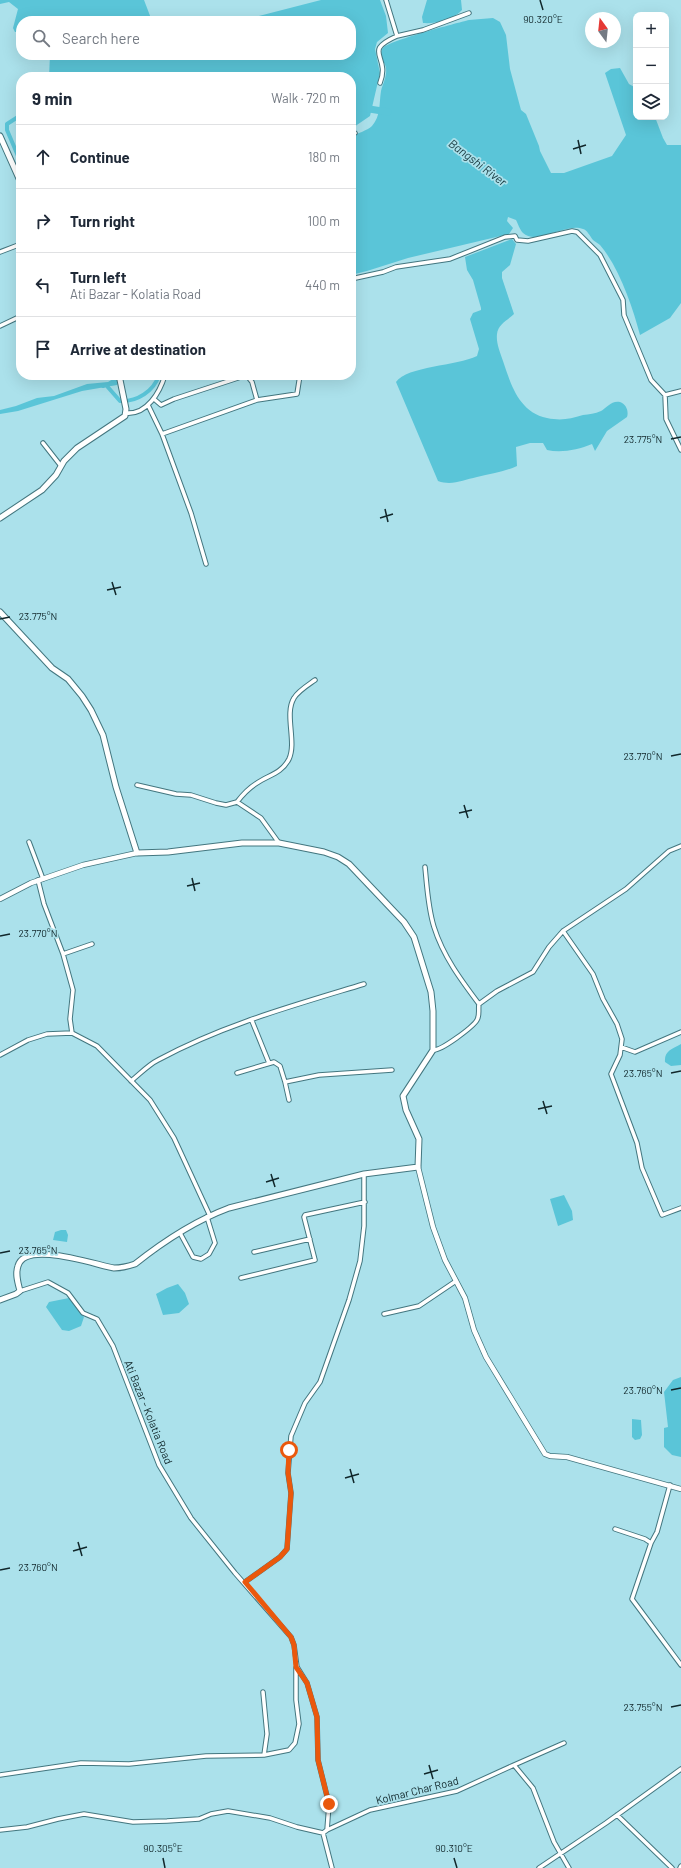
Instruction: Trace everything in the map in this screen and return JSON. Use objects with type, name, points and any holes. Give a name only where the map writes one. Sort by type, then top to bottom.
[{"type":"main road","points":[[0,136],[16,172]]},
{"type":"main road","points":[[0,518],[42,490],[56,475],[64,461],[77,448],[123,418],[126,411],[120,380]]},
{"type":"main road","points":[[0,612],[52,668],[68,679],[91,710],[103,735],[116,787],[137,853],[168,852],[242,843],[279,843],[324,852],[338,857],[349,864],[360,874],[410,930],[414,937],[431,992],[434,1050],[412,1079],[403,1096],[406,1110],[419,1139],[418,1167],[367,1174],[248,1203],[208,1216],[180,1232],[135,1264],[126,1267],[115,1268],[60,1256],[32,1255],[26,1257],[18,1265],[17,1273],[20,1291],[0,1300]]},
{"type":"street","points":[[386,0],[397,36]]},
{"type":"street","points":[[380,83],[384,74],[384,67],[378,52],[379,47],[384,42],[397,36],[423,30],[469,13]]},
{"type":"street","points":[[356,278],[383,272],[396,267],[450,259],[506,237],[515,236],[516,240],[528,241],[572,231],[577,232],[600,255],[623,300],[624,316],[651,380],[665,395],[666,419],[681,450]]},
{"type":"street","points":[[0,252],[16,246]]},
{"type":"street","points":[[0,326],[16,318]]},
{"type":"street","points":[[126,411],[138,411],[148,405],[154,399],[163,380]]},
{"type":"street","points":[[154,399],[161,405],[174,399],[232,380]]},
{"type":"street","points":[[250,380],[257,400]]},
{"type":"street","points":[[162,434],[257,400],[297,394],[299,380]]},
{"type":"street","points":[[665,395],[681,391]]},
{"type":"street","points":[[148,405],[162,434],[191,513],[206,564]]},
{"type":"street","points":[[42,443],[61,466]]},
{"type":"street","points":[[137,785],[176,794],[191,795],[226,805],[238,802],[246,791],[257,782],[279,772],[289,759],[292,741],[290,705],[294,697],[315,680]]},
{"type":"street","points":[[238,802],[262,818],[279,843]]},
{"type":"street","points":[[29,842],[41,879],[44,904],[63,954],[73,990],[70,1019],[72,1033]]},
{"type":"street","points":[[479,1004],[496,991],[533,972],[549,947],[563,931],[626,889],[669,851],[681,846]]},
{"type":"street","points":[[0,899],[41,879],[83,865],[137,853]]},
{"type":"street","points":[[425,867],[434,927],[442,949],[452,967],[479,1004],[479,1015],[474,1023],[441,1048],[434,1050]]},
{"type":"street","points":[[563,931],[593,974],[603,999],[617,1024],[622,1039],[620,1055],[611,1074],[637,1142],[642,1168],[662,1214],[681,1208]]},
{"type":"street","points":[[63,954],[92,944]]},
{"type":"street","points":[[131,1081],[156,1061],[201,1039],[364,984]]},
{"type":"street","points":[[252,1021],[269,1063]]},
{"type":"street","points":[[621,1047],[635,1052],[681,1032]]},
{"type":"street","points":[[0,1055],[28,1040],[47,1034],[72,1033],[97,1046],[150,1100],[174,1138],[208,1216],[215,1243],[209,1254],[201,1259],[193,1256],[180,1232]]},
{"type":"street","points":[[237,1073],[277,1062],[282,1072],[289,1100]]},
{"type":"street","points":[[285,1082],[319,1075],[392,1070]]},
{"type":"street","points":[[418,1167],[432,1227],[445,1260],[465,1298],[474,1330],[486,1357],[545,1454],[550,1456],[567,1457],[681,1489]]},
{"type":"street","points":[[245,1582],[280,1557],[287,1549],[291,1493],[288,1473],[292,1436],[306,1403],[320,1382],[360,1260],[367,1174]]},
{"type":"street","points":[[241,1278],[315,1260],[304,1217],[305,1215],[365,1202]]},
{"type":"street","points":[[254,1252],[310,1239]]},
{"type":"street","points":[[384,1314],[419,1306],[456,1281]]},
{"type":"street","name":"Ati Bazar - Kolatia Road","points":[[20,1291],[48,1282],[68,1293],[83,1313],[97,1319],[113,1346],[159,1465],[191,1518],[291,1637],[294,1645],[296,1667],[307,1683],[317,1717],[318,1760],[329,1804],[327,1830]]},
{"type":"street","points":[[670,1485],[657,1532],[651,1543],[632,1599],[681,1665]]},
{"type":"street","points":[[615,1529],[645,1539],[651,1543]]},
{"type":"street","points":[[0,1775],[81,1763],[129,1764],[206,1756],[264,1755],[289,1750],[295,1743],[299,1724],[296,1700],[296,1667]]},
{"type":"street","points":[[263,1692],[266,1734],[264,1755]]},
{"type":"street","name":"Kolmar Char Road","points":[[327,1830],[370,1810],[457,1791],[564,1743]]},
{"type":"street","points":[[514,1765],[533,1788],[554,1842],[569,1868]]},
{"type":"street","points":[[539,1868],[561,1855],[681,1769]]},
{"type":"street","points":[[0,1830],[27,1827],[84,1814],[133,1822],[199,1819],[211,1814],[228,1811],[270,1818],[297,1827],[323,1833],[327,1830]]},
{"type":"street","points":[[617,1815],[672,1868]]},
{"type":"street","points":[[323,1833],[332,1868]]},
{"type":"water","points":[[0,0],[144,0],[150,16],[16,16],[18,9],[9,2],[0,4]]},
{"type":"water","points":[[321,0],[380,0],[386,16],[388,33],[377,42],[375,49],[380,73],[370,116],[356,126],[356,72],[49,72],[50,60],[356,60],[356,16],[259,16]]},
{"type":"water","points":[[427,0],[461,0],[462,10],[444,21],[423,23],[422,17]]},
{"type":"water","points":[[16,17],[16,32],[13,28]]},
{"type":"water","points":[[493,18],[500,22],[506,35],[510,69],[521,110],[526,114],[540,151],[551,173],[564,173],[612,156],[626,135],[605,73],[611,69],[620,68],[629,84],[633,86],[633,120],[656,120],[667,145],[681,145],[681,303],[670,318],[640,335],[629,300],[619,276],[607,254],[587,232],[583,229],[568,228],[544,236],[529,236],[522,232],[516,220],[508,217],[507,221],[513,228],[509,234],[408,258],[356,274],[356,134],[370,128],[377,118],[386,71],[381,55],[383,48],[397,41],[423,32],[469,20]]},
{"type":"water","points":[[512,239],[516,244],[510,265],[502,272],[502,278],[514,314],[499,328],[497,341],[498,348],[513,388],[523,404],[537,415],[547,418],[565,419],[601,411],[614,402],[620,402],[625,406],[628,412],[627,417],[607,431],[595,451],[592,444],[581,448],[558,451],[547,450],[543,443],[530,443],[516,447],[517,466],[497,473],[458,482],[448,483],[438,481],[396,382],[402,377],[421,369],[457,362],[477,356],[479,349],[470,319],[473,313],[481,310],[481,308],[473,280],[467,270],[465,257]]},
{"type":"water","points":[[117,380],[118,382],[117,385],[82,391],[18,411],[0,414],[0,410],[37,398],[54,396],[87,384]]},
{"type":"water","points":[[681,1044],[681,1065],[671,1066],[665,1062],[666,1055],[669,1051]]},
{"type":"water","points":[[564,1195],[572,1211],[573,1220],[558,1226],[550,1199]]},
{"type":"water","points":[[66,1230],[68,1235],[67,1242],[53,1240],[55,1232]]},
{"type":"water","points":[[178,1284],[185,1293],[189,1304],[179,1313],[163,1315],[156,1294]]},
{"type":"water","points":[[69,1298],[84,1317],[81,1326],[69,1331],[62,1330],[46,1307],[49,1302]]},
{"type":"water","points":[[681,1377],[681,1457],[672,1455],[664,1447],[664,1428],[668,1427],[664,1392],[673,1380]]},
{"type":"water","points":[[632,1419],[641,1420],[642,1435],[640,1439],[635,1440],[632,1437]]},
{"type":"waterway","name":"Bangshi River","points":[[356,107],[388,112]]},
{"type":"waterway","points":[[16,118],[7,124],[7,130],[16,151]]},
{"type":"waterway","points":[[103,386],[106,385],[120,401],[126,401],[133,400],[149,391],[157,380]]},
{"type":"route","points":[[289,1450],[288,1473],[291,1493],[287,1549],[280,1557],[245,1582],[291,1637],[294,1645],[296,1667],[307,1683],[317,1717],[318,1760],[329,1804]]}]
